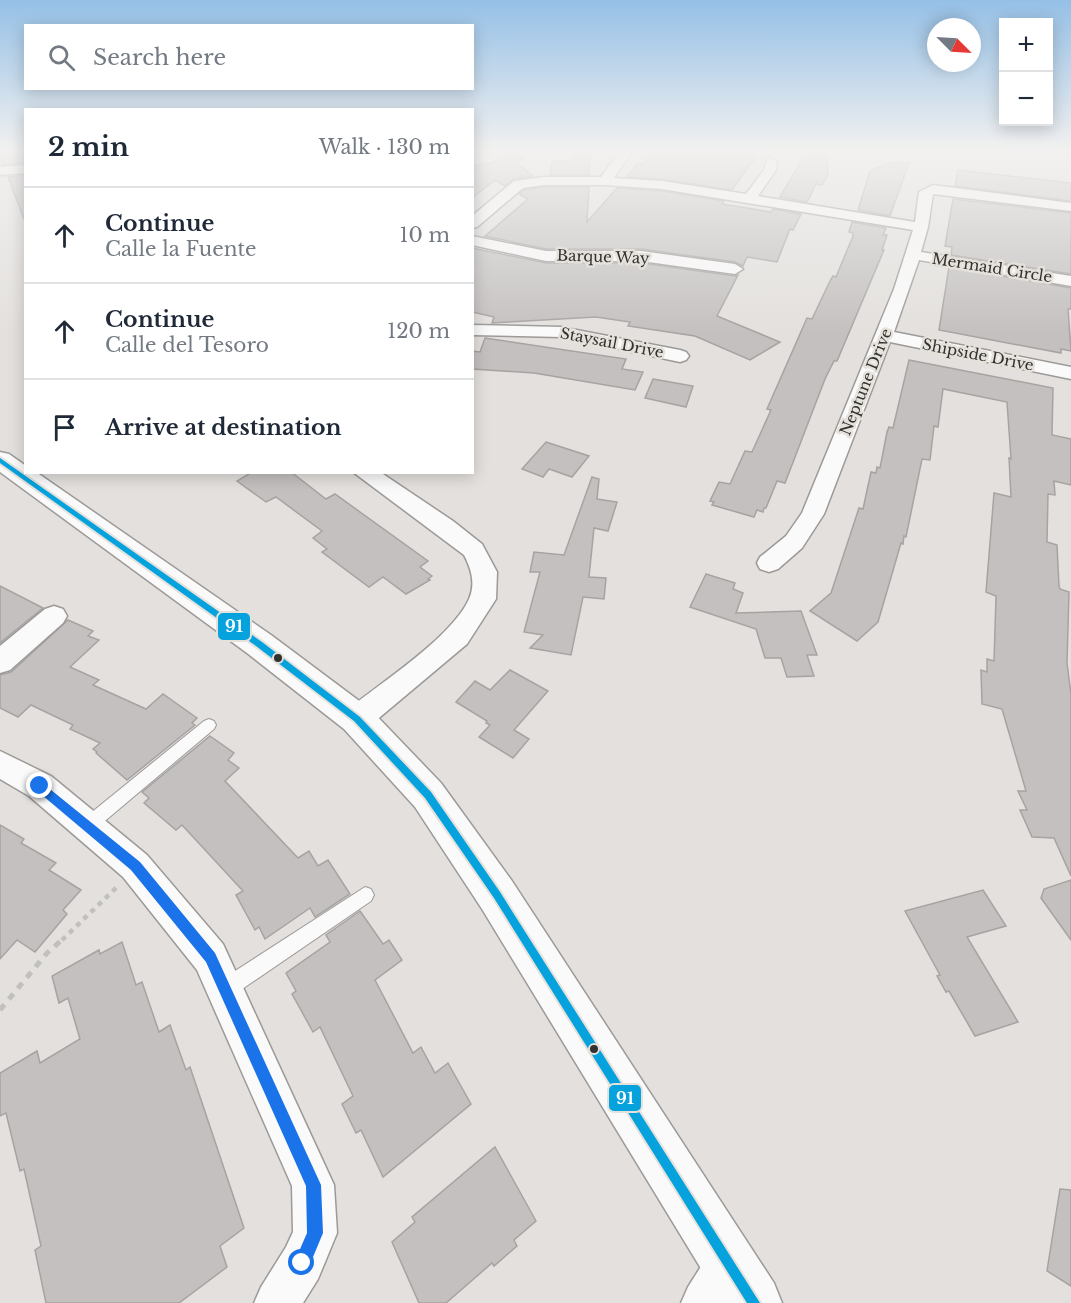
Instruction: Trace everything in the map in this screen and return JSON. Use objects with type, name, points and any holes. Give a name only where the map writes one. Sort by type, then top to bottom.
[{"type":"main road","points":[[0,460],[259,644],[357,719],[428,795],[497,895],[729,1290]]},
{"type":"street","points":[[474,222],[486,212]]},
{"type":"street","points":[[831,212],[921,227]]},
{"type":"street","name":"Neptune Drive","points":[[769,563],[794,542],[813,514],[885,336],[914,255],[923,212]]},
{"type":"street","name":"Barque Way","points":[[474,240],[546,255],[641,256],[735,269]]},
{"type":"street","name":"Mermaid Circle","points":[[914,255],[1071,281]]},
{"type":"street","name":"Staysail Drive","points":[[474,330],[561,332],[680,356]]},
{"type":"street","name":"Shipside Drive","points":[[885,336],[1071,373]]},
{"type":"street","points":[[357,719],[458,638],[483,599],[485,572],[474,550],[445,527],[367,474]]},
{"type":"street","points":[[0,662],[54,616]]},
{"type":"street","points":[[0,764],[40,786],[135,866],[210,957],[313,1185],[315,1233],[302,1263],[277,1303]]},
{"type":"lane","points":[[87,826],[209,725]]},
{"type":"lane","points":[[225,990],[365,895]]},
{"type":"path","points":[[0,1010],[47,953],[88,917],[135,866]]},
{"type":"building","points":[[513,212],[588,212],[587,222],[596,212],[789,212],[801,214],[793,230],[790,229],[777,262],[747,257],[743,266],[735,262],[641,249],[546,249],[485,236]]},
{"type":"building","points":[[868,212],[892,212],[890,216]]},
{"type":"building","points":[[951,212],[1071,213],[1071,274],[951,255],[952,247],[945,246]]},
{"type":"building","points":[[852,222],[886,228],[883,235],[887,235],[882,250],[884,250],[837,361],[834,361],[825,379],[785,483],[777,481],[766,508],[763,512],[757,510],[754,517],[712,505],[714,502],[710,501],[719,482],[730,484],[745,451],[752,452],[771,410],[767,409],[807,318],[812,319],[830,281],[833,276],[836,277],[853,236],[853,233],[849,232]]},
{"type":"building","points":[[474,248],[546,263],[641,263],[738,275],[717,316],[780,342],[750,360],[695,336],[628,326],[630,322],[596,317],[492,323],[494,317],[474,312]]},
{"type":"building","points":[[949,267],[1071,288],[1071,309],[1068,309],[1071,351],[1061,349],[1061,353],[939,330]]},
{"type":"building","points":[[485,338],[626,359],[622,369],[643,372],[635,390],[534,373],[474,369],[474,351],[480,352]]},
{"type":"building","points":[[909,360],[1053,388],[1052,435],[1071,439],[1071,485],[1054,481],[1055,495],[1048,494],[1047,542],[1057,545],[1059,586],[1060,589],[1069,592],[1067,663],[1071,694],[1071,876],[1054,838],[1032,837],[1020,810],[1027,810],[1018,791],[1026,791],[1002,709],[982,704],[981,670],[987,672],[987,659],[994,661],[996,596],[986,592],[994,493],[1011,497],[1007,402],[943,389],[938,427],[934,426],[930,460],[922,459],[906,537],[904,536],[903,544],[901,543],[878,622],[857,641],[810,611],[831,593],[859,508],[863,509],[871,472],[876,473],[877,467],[880,468],[887,432],[889,427],[893,428]]},
{"type":"building","points":[[653,379],[693,386],[686,407],[645,398]]},
{"type":"building","points":[[546,442],[589,456],[572,477],[549,469],[543,477],[522,469]]},
{"type":"building","points":[[249,474],[294,474],[326,499],[335,494],[428,561],[420,567],[432,576],[428,579],[430,580],[406,594],[383,577],[369,587],[322,552],[327,549],[313,538],[322,531],[276,497],[266,502],[237,481]]},
{"type":"building","points":[[592,477],[599,479],[597,499],[617,502],[608,531],[594,528],[589,577],[606,578],[604,599],[583,597],[571,655],[530,648],[543,635],[524,632],[540,572],[530,572],[534,552],[564,555]]},
{"type":"building","points":[[706,574],[735,583],[733,589],[743,593],[736,613],[801,611],[817,655],[807,655],[814,676],[787,677],[781,658],[765,658],[756,629],[690,607]]},
{"type":"building","points":[[0,586],[43,608],[0,643]]},
{"type":"building","points":[[68,620],[93,631],[88,636],[99,640],[70,667],[99,680],[93,685],[146,709],[163,694],[197,718],[192,723],[195,725],[127,780],[93,749],[100,743],[70,729],[73,725],[31,705],[18,717],[0,708],[0,675],[11,672]]},
{"type":"building","points":[[510,670],[548,691],[514,730],[529,739],[513,758],[479,737],[490,725],[456,702],[475,681],[490,690]]},
{"type":"building","points":[[210,736],[234,753],[228,760],[239,768],[225,781],[298,858],[309,851],[318,866],[328,860],[350,894],[315,917],[310,908],[265,939],[259,927],[255,930],[236,895],[243,891],[182,825],[176,830],[144,803],[149,798],[142,792]]},
{"type":"building","points":[[0,825],[24,839],[21,843],[56,863],[49,870],[81,890],[63,910],[67,914],[35,952],[17,940],[0,959]]},
{"type":"building","points":[[1071,880],[1071,940],[1041,898],[1044,889]]},
{"type":"building","points":[[983,890],[1006,926],[967,937],[1018,1022],[975,1036],[949,991],[946,992],[937,976],[940,975],[905,911]]},
{"type":"building","points":[[360,911],[383,944],[389,940],[402,960],[375,980],[413,1053],[421,1047],[435,1073],[448,1063],[471,1104],[383,1177],[361,1130],[356,1133],[342,1104],[353,1096],[320,1027],[313,1032],[292,994],[296,991],[286,973],[330,942],[326,935]]},
{"type":"building","points":[[122,942],[136,985],[142,982],[159,1032],[170,1025],[186,1070],[190,1067],[244,1228],[220,1246],[227,1267],[179,1303],[46,1303],[35,1250],[41,1246],[24,1169],[20,1171],[6,1113],[0,1116],[0,1073],[37,1051],[40,1063],[80,1039],[68,998],[59,1003],[52,976],[99,950],[100,954]]},
{"type":"building","points":[[495,1147],[536,1221],[514,1240],[517,1246],[494,1266],[492,1263],[446,1303],[419,1303],[392,1242],[415,1222],[412,1217]]},
{"type":"building","points":[[1060,1189],[1071,1190],[1071,1286],[1047,1271]]},
{"type":"transit line","name":"91","points":[[0,460],[259,644],[357,719],[428,795],[497,895],[754,1303]]},
{"type":"route","points":[[40,786],[135,866],[210,957],[313,1185],[315,1233],[302,1263]]}]
